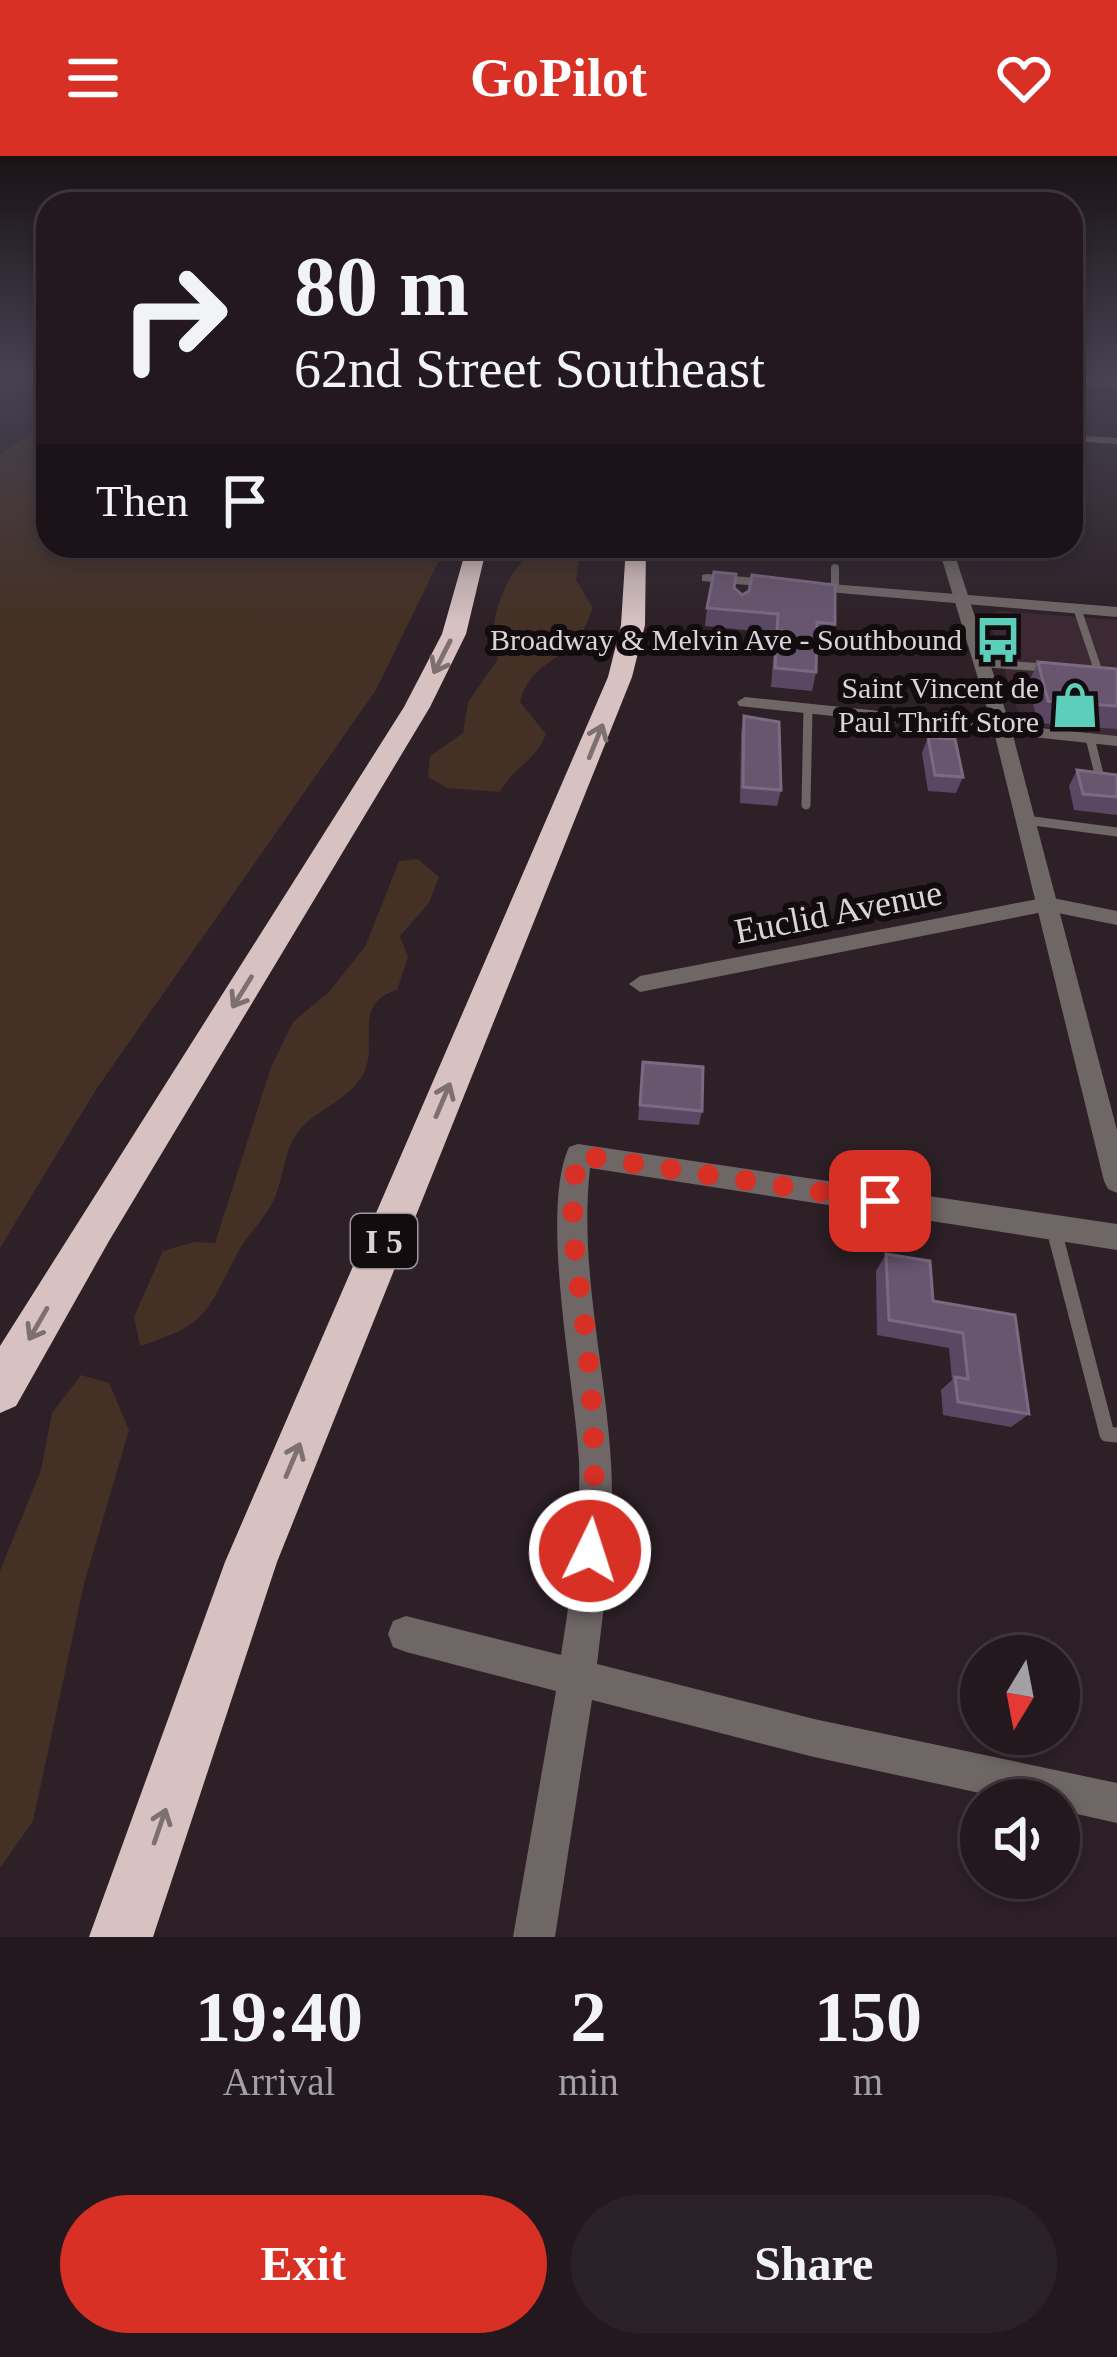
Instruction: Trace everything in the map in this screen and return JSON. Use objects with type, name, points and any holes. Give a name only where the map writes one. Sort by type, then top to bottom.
[{"type":"highway","points":[[0,1390],[94,1228],[417,707],[454,634],[474,558]]},
{"type":"highway","name":"I 5","points":[[122,1937],[251,1562],[614,695],[633,625],[636,558]]},
{"type":"street","points":[[949,558],[1002,728],[1117,1181]]},
{"type":"street","points":[[707,578],[742,586],[835,588],[1117,612]]},
{"type":"street","points":[[745,702],[1117,741]]},
{"type":"street","points":[[1048,904],[1117,918]]},
{"type":"street","name":"Euclid Avenue","points":[[640,984],[1048,904]]},
{"type":"street","points":[[534,1937],[595,1508],[589,1364],[569,1206],[578,1155],[1117,1237]]},
{"type":"street","points":[[406,1634],[814,1738],[1117,1803]]},
{"type":"lane","points":[[835,568],[835,588]]},
{"type":"lane","points":[[981,663],[1099,673],[1077,608]]},
{"type":"lane","points":[[806,805],[808,709]]},
{"type":"lane","points":[[1090,738],[1100,778]]},
{"type":"lane","points":[[1026,820],[1117,832]]},
{"type":"lane","points":[[1053,1228],[1107,1433],[1117,1435]]},
{"type":"shaded area","points":[[0,458],[36,458],[36,558],[440,558],[376,690],[97,1088],[0,1248]]},
{"type":"shaded area","points":[[526,558],[579,558],[576,580],[593,608],[573,644],[539,670],[525,689],[520,702],[546,734],[536,751],[500,792],[447,788],[428,777],[430,756],[463,733],[468,702],[498,659],[496,612]]},
{"type":"shaded area","points":[[998,611],[1117,620],[1117,736],[1021,724],[989,618]]},
{"type":"shaded area","points":[[418,859],[439,877],[429,903],[400,936],[408,957],[397,990],[375,1003],[371,1012],[361,1079],[298,1132],[273,1202],[202,1314],[179,1331],[140,1346],[134,1317],[163,1251],[194,1242],[215,1243],[271,1067],[293,1022],[329,992],[366,945],[399,861]]},
{"type":"shaded area","points":[[81,1375],[109,1383],[129,1430],[84,1584],[33,1821],[0,1868],[0,1571],[41,1470],[52,1413]]},
{"type":"building","points":[[714,572],[736,574],[734,588],[742,595],[749,591],[752,575],[835,585],[835,624],[817,622],[816,672],[775,668],[778,614],[707,608]]},
{"type":"building","points":[[1038,662],[1117,669],[1117,706],[1048,701]]},
{"type":"building","points":[[744,716],[779,722],[781,790],[743,787]]},
{"type":"building","points":[[928,737],[955,739],[963,777],[935,775]]},
{"type":"building","points":[[1077,770],[1117,775],[1117,797],[1083,794]]},
{"type":"building","points":[[643,1062],[703,1067],[702,1111],[640,1105]]},
{"type":"building","points":[[886,1254],[930,1261],[933,1301],[1015,1315],[1029,1414],[958,1402],[955,1377],[968,1379],[963,1333],[889,1320]]},
{"type":"place","name":"Broadway & Melvin Ave - Southbound","points":[[998,640]]},
{"type":"place","name":"Saint Vincent de Paul Thrift Store","points":[[1075,705]]},
{"type":"route","points":[[590,1551],[595,1508],[589,1364],[569,1206],[578,1155],[880,1201]]}]
